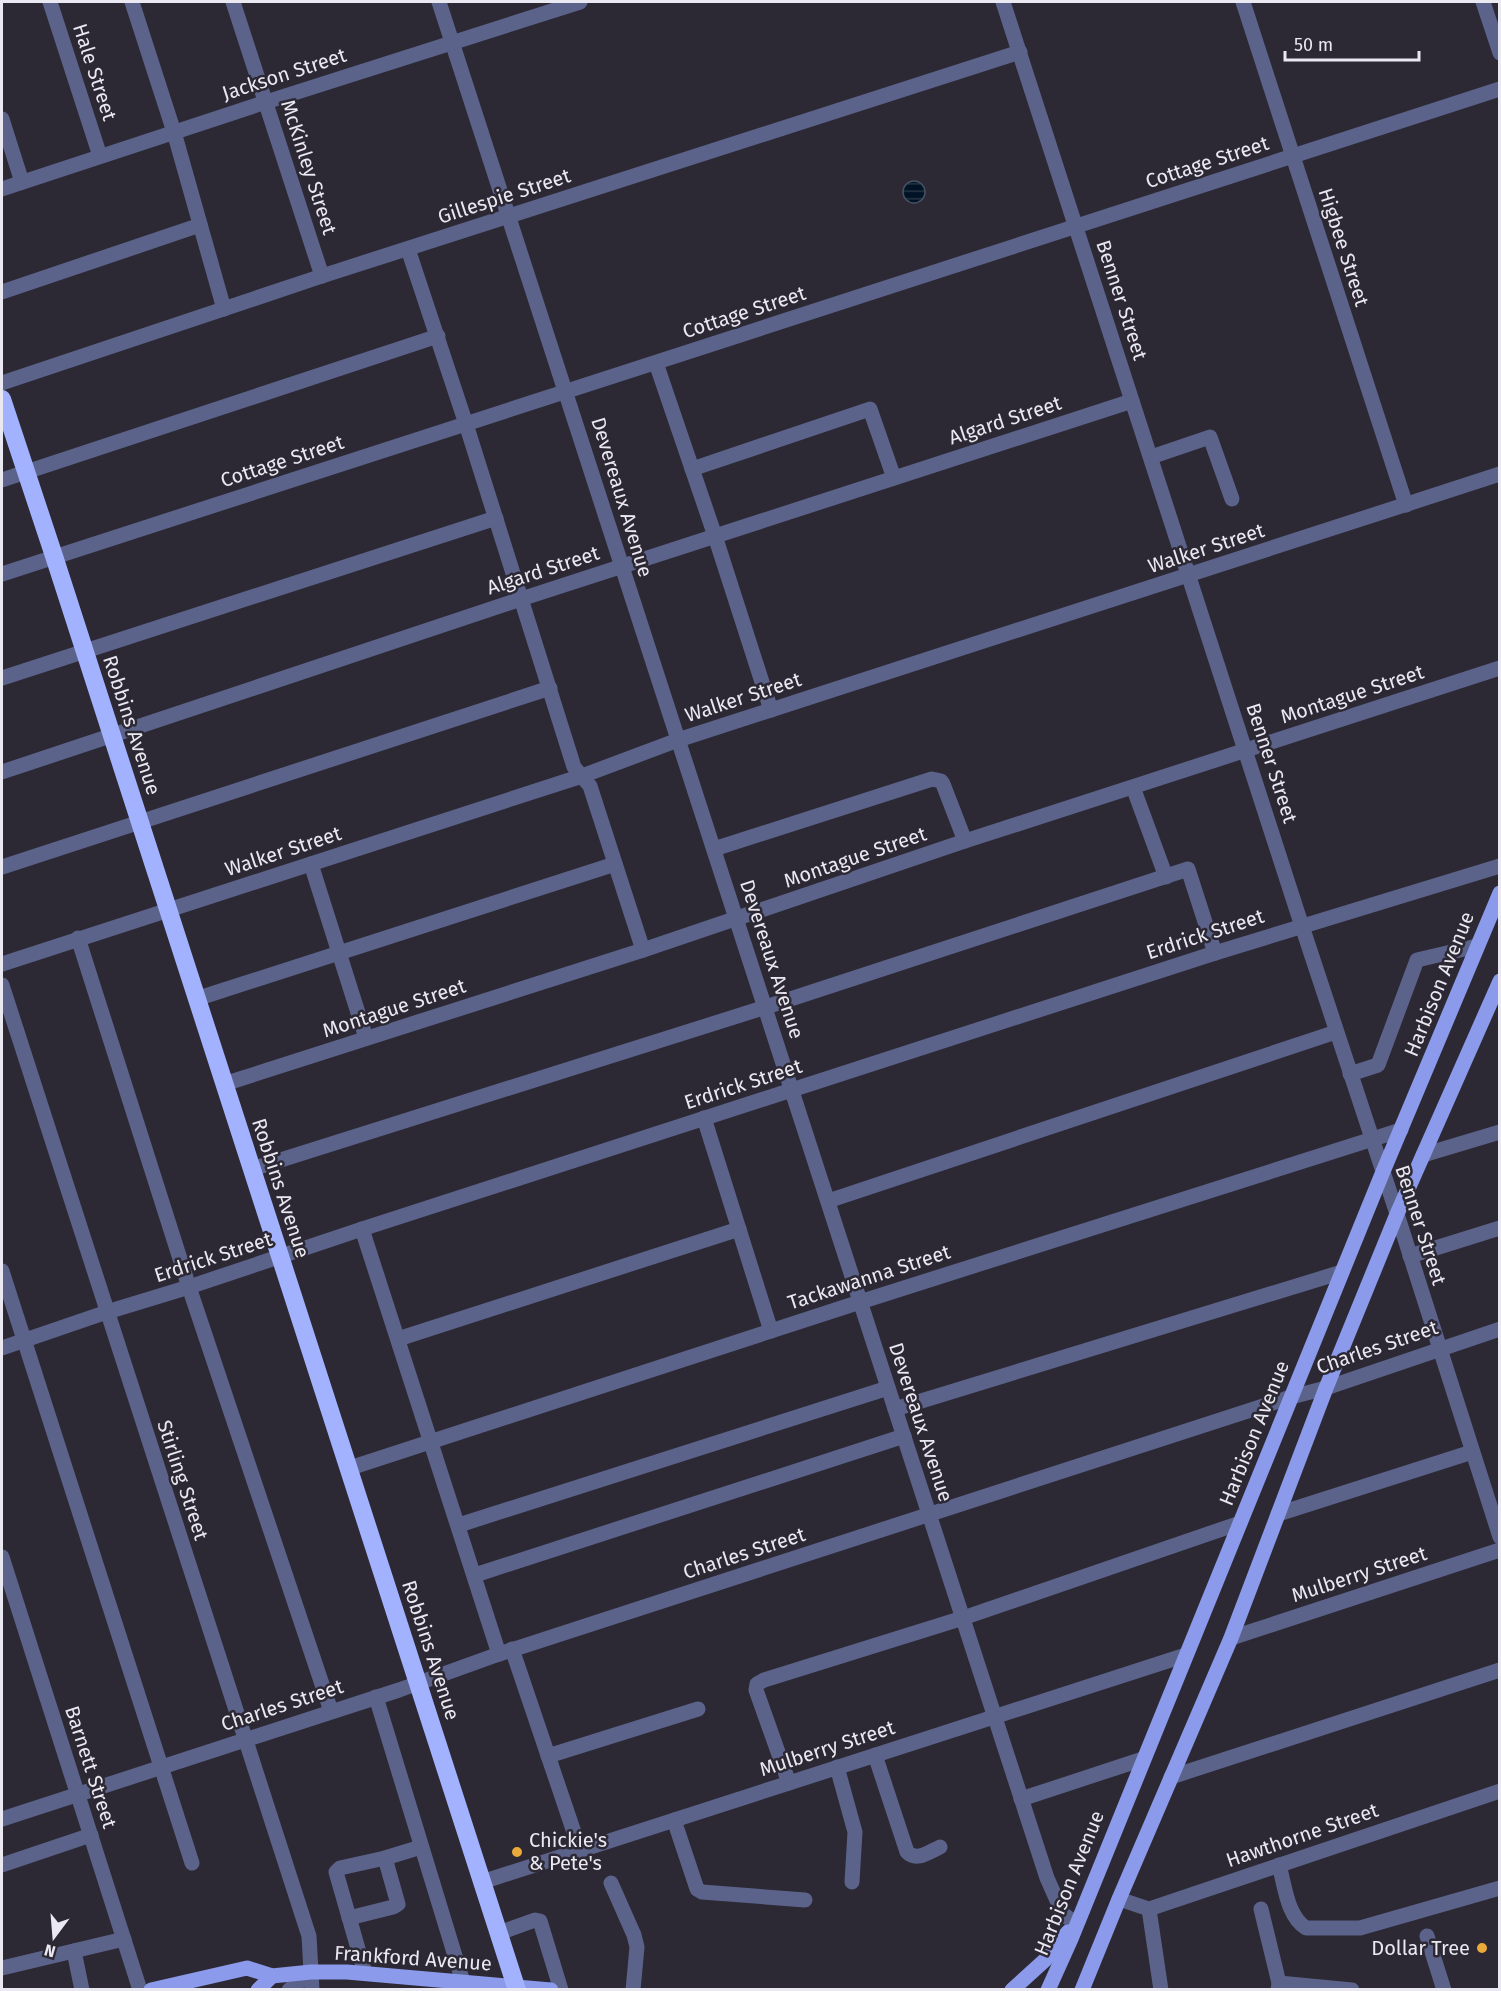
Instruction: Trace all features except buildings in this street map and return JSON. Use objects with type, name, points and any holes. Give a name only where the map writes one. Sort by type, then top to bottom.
[{"type":"highway","name":"Robbins Avenue","points":[[2,399],[517,1988]]},
{"type":"main road","name":"Harbison Avenue","points":[[1048,1989],[1476,946],[1500,893]]},
{"type":"main road","points":[[1083,1989],[1231,1638],[1326,1388],[1397,1215],[1500,981]]},
{"type":"main road","points":[[1012,1989],[1045,1960],[1076,1923]]},
{"type":"main road","name":"Frankford Avenue","points":[[152,1989],[247,1968],[272,1976],[311,1972],[365,1973],[517,1988],[550,1989]]},
{"type":"main road","points":[[258,1989],[272,1976]]},
{"type":"street","name":"Hale Street","points":[[50,2],[100,156]]},
{"type":"street","points":[[132,2],[174,132],[224,309]]},
{"type":"street","name":"McKinley Street","points":[[233,2],[322,276]]},
{"type":"street","name":"Devereaux Avenue","points":[[439,2],[567,391],[621,566],[738,919],[1047,1878],[1063,1914],[1076,1923]]},
{"type":"street","name":"Jackson Street","points":[[2,189],[580,2]]},
{"type":"street","name":"Benner Street","points":[[1003,2],[1500,1537]]},
{"type":"street","name":"Higbee Street","points":[[1243,2],[1406,505]]},
{"type":"street","points":[[1483,2],[1500,52]]},
{"type":"street","name":"Gillespie Street","points":[[2,383],[322,276],[1020,52]]},
{"type":"street","name":"Cottage Street","points":[[2,574],[1500,89]]},
{"type":"street","points":[[2,119],[22,182]]},
{"type":"street","points":[[2,292],[200,225]]},
{"type":"street","points":[[408,249],[438,336],[574,767],[590,786],[643,950]]},
{"type":"street","points":[[2,480],[438,336]]},
{"type":"street","points":[[656,363],[771,710]]},
{"type":"street","name":"Algard Street","points":[[2,772],[621,566],[1132,401]]},
{"type":"street","points":[[693,469],[870,409],[894,478]]},
{"type":"street","points":[[1150,457],[1210,436],[1232,499]]},
{"type":"street","name":"Walker Street","points":[[2,964],[582,776],[678,740],[1500,474]]},
{"type":"street","points":[[2,678],[495,518]]},
{"type":"street","name":"Montague Street","points":[[224,1084],[643,950],[965,841],[1500,668]]},
{"type":"street","points":[[2,867],[550,688]]},
{"type":"street","points":[[714,849],[932,779],[944,784],[965,841]]},
{"type":"street","points":[[1133,787],[1166,877]]},
{"type":"street","points":[[311,864],[366,1038]]},
{"type":"street","points":[[196,999],[615,864]]},
{"type":"street","name":"Erdrick Street","points":[[2,1348],[1301,925],[1500,866]]},
{"type":"street","points":[[252,1169],[766,1007],[1188,869],[1215,953]]},
{"type":"street","points":[[78,938],[189,1287],[331,1711]]},
{"type":"street","points":[[1350,1074],[1378,1065],[1417,960],[1476,946]]},
{"type":"street","name":"Stirling Street","points":[[2,985],[309,1936],[312,1989]]},
{"type":"street","points":[[828,1202],[1336,1032]]},
{"type":"street","points":[[704,1118],[771,1331]]},
{"type":"street","name":"Tackawanna Street","points":[[350,1468],[860,1302],[1401,1130]]},
{"type":"street","points":[[1423,1155],[1500,1132]]},
{"type":"street","points":[[1410,1256],[1500,1228]]},
{"type":"street","points":[[362,1229],[475,1575],[548,1756],[580,1850]]},
{"type":"street","points":[[398,1339],[739,1229]]},
{"type":"street","points":[[2,1271],[192,1863]]},
{"type":"street","points":[[895,1409],[1342,1272]]},
{"type":"street","name":"Charles Street","points":[[2,1819],[376,1697],[506,1652],[1291,1397],[1326,1388],[1500,1329]]},
{"type":"street","points":[[459,1525],[888,1388]]},
{"type":"street","points":[[475,1575],[903,1436]]},
{"type":"street","points":[[1278,1514],[1472,1452]]},
{"type":"street","points":[[789,1783],[756,1690],[757,1684],[963,1618],[1240,1523]]},
{"type":"street","name":"Mulberry Street","points":[[1231,1638],[1500,1550]]},
{"type":"street","name":"Barnett Street","points":[[2,1557],[140,1989]]},
{"type":"street","name":"Mulberry Street","points":[[482,1882],[1186,1655]]},
{"type":"street","points":[[1171,1777],[1500,1670]]},
{"type":"street","points":[[376,1697],[463,1982]]},
{"type":"street","points":[[548,1756],[698,1708]]},
{"type":"street","points":[[876,1755],[907,1852],[911,1857],[917,1858],[940,1847]]},
{"type":"street","points":[[1021,1799],[1143,1759]]},
{"type":"street","points":[[837,1767],[855,1832],[852,1882]]},
{"type":"street","name":"Hawthorne Street","points":[[1149,1909],[1500,1791]]},
{"type":"street","points":[[674,1820],[697,1889],[702,1892],[805,1900]]},
{"type":"street","points":[[2,1865],[91,1834]]},
{"type":"street","points":[[365,1973],[336,1872],[340,1868],[421,1847]]},
{"type":"street","points":[[349,1918],[393,1908],[398,1904],[385,1858]]},
{"type":"street","points":[[1279,1866],[1292,1912],[1298,1923],[1306,1928],[1360,1928],[1500,1888]]},
{"type":"street","points":[[611,1883],[637,1947],[633,1989]]},
{"type":"street","points":[[1119,1899],[1149,1909],[1161,1989]]},
{"type":"street","points":[[1262,1909],[1278,1986],[1352,1989]]},
{"type":"street","points":[[499,1933],[535,1920],[540,1921],[561,1989]]},
{"type":"street","points":[[1427,1936],[1444,1989]]},
{"type":"street","points":[[2,1968],[124,1939]]},
{"type":"street","points":[[74,1951],[82,1989]]},
{"type":"street","points":[[289,1989],[311,1972]]},
{"type":"water","points":[[914,181],[922,184],[925,192],[922,200],[914,203],[906,200],[903,192],[906,184]]},
{"type":"place","name":"Chickie's & Pete's","points":[[517,1852]]},
{"type":"place","name":"Dollar Tree","points":[[1482,1948]]}]
